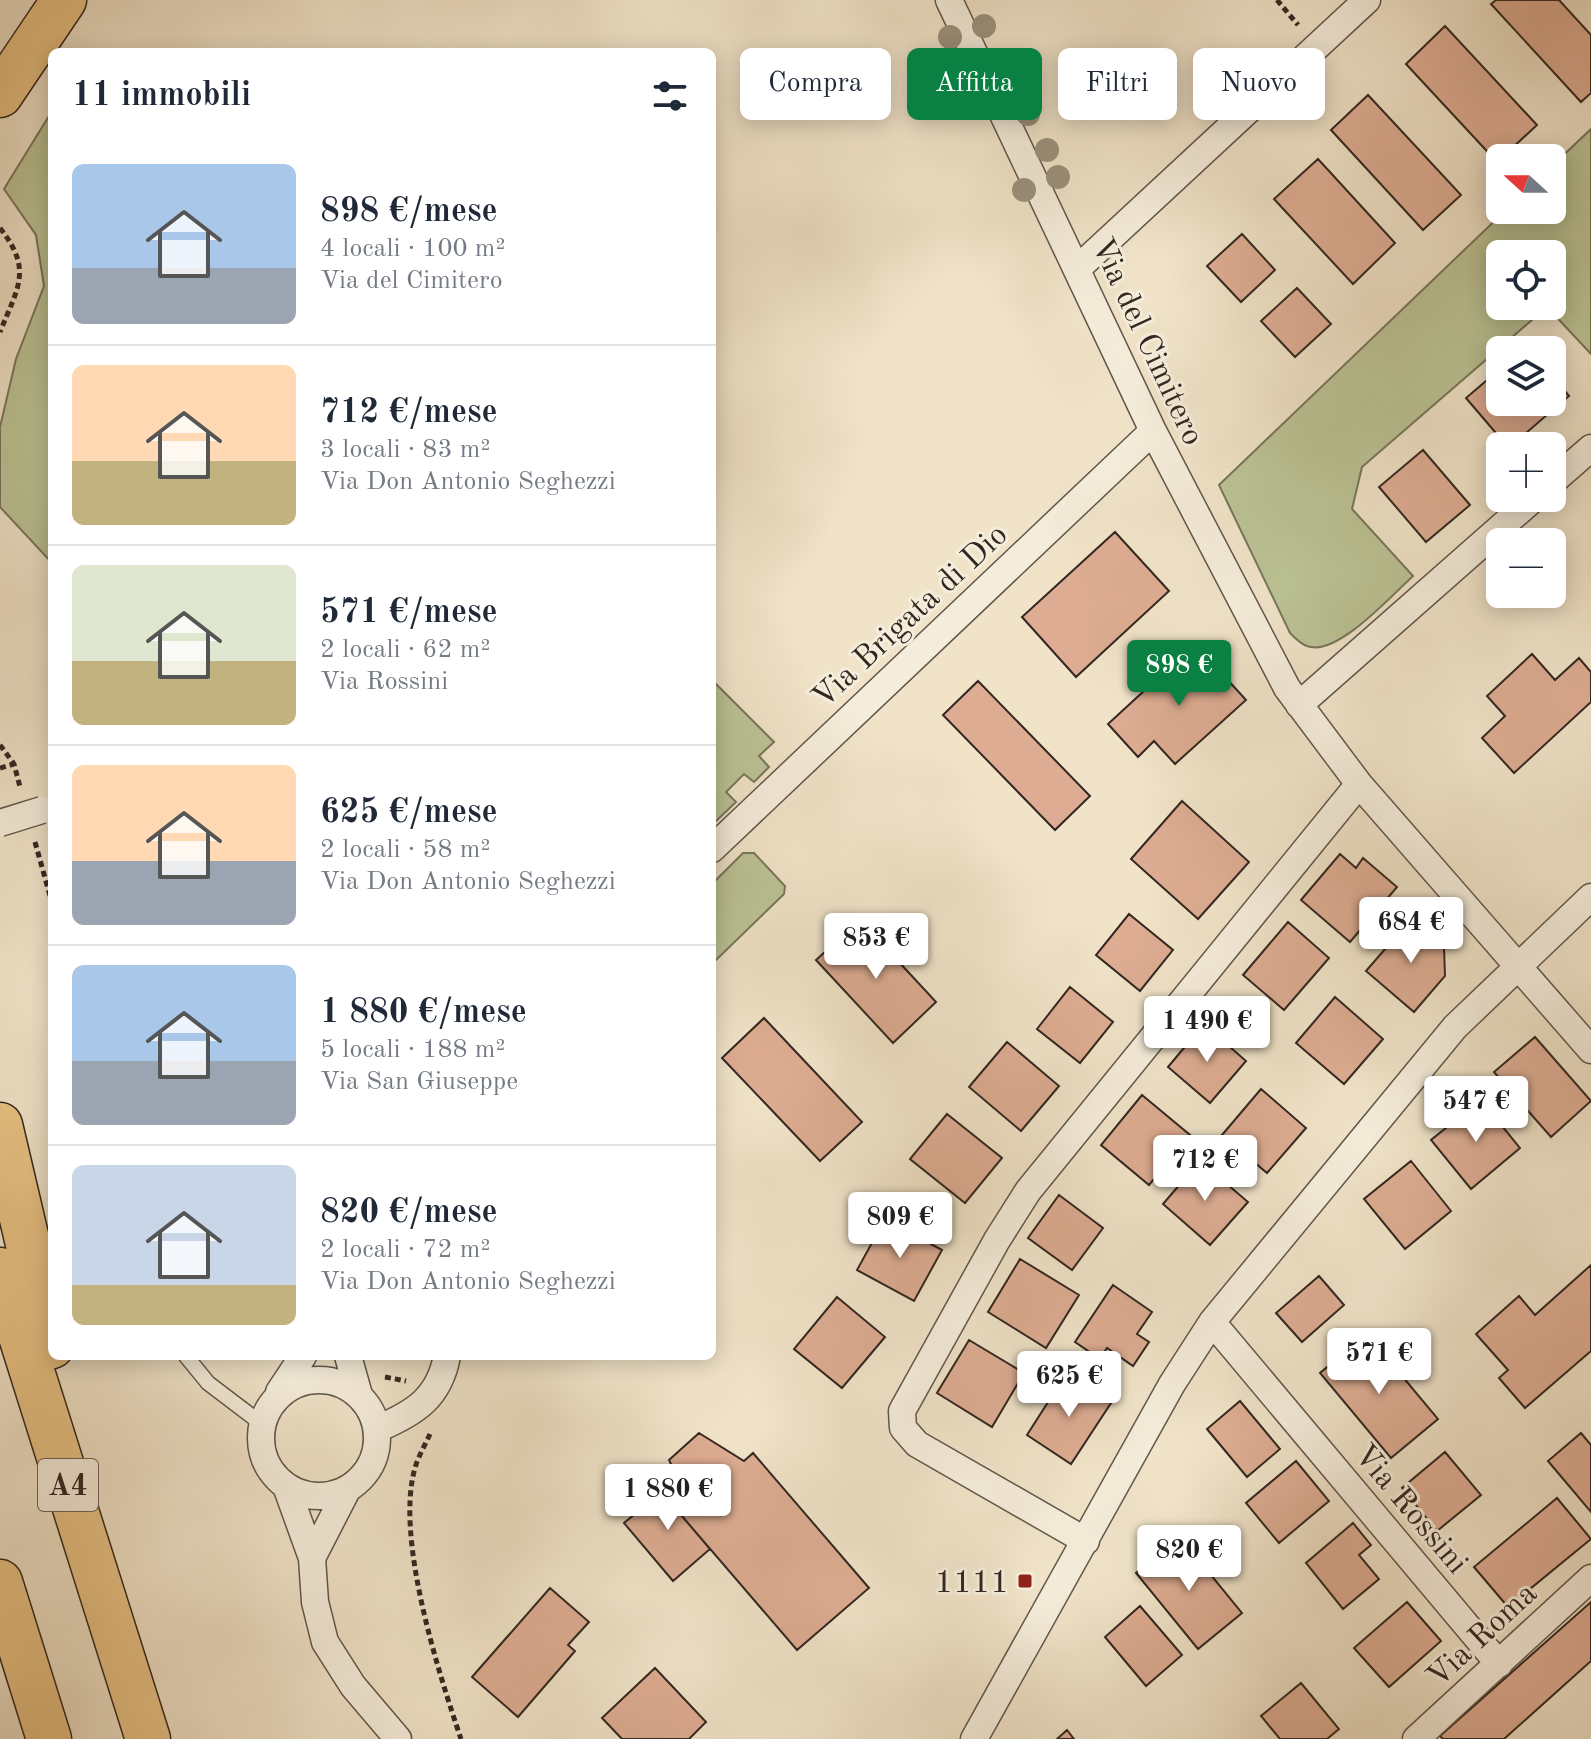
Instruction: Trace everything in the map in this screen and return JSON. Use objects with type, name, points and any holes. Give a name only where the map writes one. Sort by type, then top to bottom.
[{"type":"highway","points":[[0,95],[64,0]]},
{"type":"highway","points":[[0,1125],[48,1329]]},
{"type":"highway","name":"A4","points":[[0,1270],[142,1719]]},
{"type":"highway","points":[[55,1360],[142,1719]]},
{"type":"highway","points":[[0,1582],[49,1739]]},
{"type":"street","name":"Via del Cimitero","points":[[949,0],[1153,431],[1299,705],[1359,784],[1591,1050]]},
{"type":"street","points":[[1077,269],[1367,0]]},
{"type":"street","name":"Via Brigata di Dio","points":[[716,845],[1153,431]]},
{"type":"street","points":[[1566,470],[1591,448]]},
{"type":"street","points":[[1299,705],[1518,512]]},
{"type":"street","points":[[1086,1541],[917,1444],[903,1428],[902,1411],[997,1240],[1028,1191],[1359,784]]},
{"type":"street","points":[[0,823],[47,809]]},
{"type":"street","points":[[974,1739],[1172,1384],[1212,1322],[1455,1027],[1591,897]]},
{"type":"street","name":"Via Rossini","points":[[1212,1322],[1499,1664]]},
{"type":"street","points":[[300,1360],[266,1415],[264,1459],[286,1486],[312,1558],[313,1587],[325,1642],[353,1686],[398,1739]]},
{"type":"street","points":[[286,1486],[305,1495],[326,1496],[347,1490],[361,1479],[371,1464],[377,1447],[377,1429],[359,1395],[349,1360]]},
{"type":"street","points":[[377,1429],[411,1414],[435,1393],[446,1360]]},
{"type":"street","points":[[266,1415],[284,1391],[312,1380],[342,1384],[359,1395]]},
{"type":"street","points":[[312,1558],[347,1490]]},
{"type":"street","name":"Via Roma","points":[[1416,1739],[1591,1578]]},
{"type":"lane","points":[[189,1360],[208,1383],[266,1415]]},
{"type":"path","points":[[0,228],[18,251],[20,281],[0,332]]},
{"type":"path","points":[[0,768],[14,764]]},
{"type":"path","points":[[376,1372],[383,1377],[419,1383],[435,1393],[436,1419],[415,1467],[410,1528],[430,1645],[461,1739]]},
{"type":"green space","points":[[48,118],[48,559],[0,507],[0,427],[16,359],[44,286],[36,235],[4,189]]},
{"type":"green space","points":[[1591,129],[1591,354],[1559,320],[1566,320],[1566,240],[1486,240],[1486,320],[1532,320],[1513,336],[1486,336],[1486,360],[1362,467],[1352,509],[1413,576],[1379,608],[1336,641],[1323,646],[1305,645],[1290,633],[1219,485],[1491,224],[1566,224],[1566,153]]},
{"type":"green space","points":[[716,684],[774,742],[759,756],[769,767],[754,782],[744,774],[726,792],[736,802],[716,821]]},
{"type":"green space","points":[[743,853],[754,853],[785,886],[784,894],[716,960],[716,880]]},
{"type":"building","points":[[1496,0],[1559,0],[1591,35],[1591,93],[1581,102],[1491,4]]},
{"type":"building","points":[[1445,26],[1537,125],[1516,144],[1486,144],[1486,150],[1406,64]]},
{"type":"building","points":[[1368,95],[1461,195],[1423,230],[1331,130]]},
{"type":"building","points":[[1318,159],[1395,243],[1353,284],[1274,199]]},
{"type":"building","points":[[1242,234],[1275,270],[1241,302],[1207,266]]},
{"type":"building","points":[[1297,288],[1331,324],[1295,357],[1261,321]]},
{"type":"building","points":[[1486,381],[1486,416],[1546,416],[1527,432],[1495,432],[1466,398]]},
{"type":"building","points":[[1423,450],[1470,505],[1426,542],[1379,487]]},
{"type":"building","points":[[1115,532],[1169,591],[1076,677],[1022,617]]},
{"type":"building","points":[[1195,644],[1246,700],[1175,764],[1154,741],[1138,757],[1108,724]]},
{"type":"building","points":[[1532,654],[1555,680],[1579,658],[1591,672],[1591,702],[1514,773],[1482,738],[1505,716],[1487,696]]},
{"type":"building","points":[[978,681],[1090,796],[1055,830],[943,715]]},
{"type":"building","points":[[1182,801],[1249,862],[1198,919],[1131,859]]},
{"type":"building","points":[[1340,854],[1356,868],[1363,858],[1397,887],[1350,942],[1301,900]]},
{"type":"building","points":[[1129,914],[1173,950],[1140,991],[1096,955]]},
{"type":"building","points":[[1412,918],[1444,946],[1445,976],[1414,1012],[1366,971]]},
{"type":"building","points":[[860,920],[936,1002],[893,1043],[816,960]]},
{"type":"building","points":[[1288,922],[1329,958],[1284,1010],[1243,975]]},
{"type":"building","points":[[1070,987],[1113,1022],[1080,1063],[1037,1029]]},
{"type":"building","points":[[1335,997],[1383,1039],[1344,1084],[1296,1043]]},
{"type":"building","points":[[764,1018],[862,1122],[820,1161],[722,1058]]},
{"type":"building","points":[[1204,1024],[1246,1061],[1210,1103],[1168,1067]]},
{"type":"building","points":[[1535,1037],[1591,1101],[1551,1137],[1494,1072]]},
{"type":"building","points":[[1007,1042],[1059,1086],[1021,1131],[969,1087]]},
{"type":"building","points":[[1261,1089],[1306,1128],[1267,1173],[1222,1135]]},
{"type":"building","points":[[1142,1095],[1190,1135],[1149,1185],[1101,1145]]},
{"type":"building","points":[[1481,1100],[1520,1148],[1471,1189],[1431,1140]]},
{"type":"building","points":[[947,1114],[1002,1158],[965,1203],[910,1159]]},
{"type":"building","points":[[1200,1161],[1248,1202],[1210,1245],[1163,1204]]},
{"type":"building","points":[[1411,1161],[1451,1211],[1405,1249],[1364,1199]]},
{"type":"building","points":[[1059,1195],[1103,1228],[1072,1270],[1028,1238]]},
{"type":"building","points":[[885,1219],[942,1250],[914,1301],[857,1270]]},
{"type":"building","points":[[1020,1259],[1079,1295],[1046,1348],[988,1312]]},
{"type":"building","points":[[1591,1265],[1591,1351],[1525,1408],[1499,1378],[1508,1370],[1476,1334],[1519,1296],[1535,1315]]},
{"type":"building","points":[[1319,1276],[1344,1305],[1302,1342],[1276,1313]]},
{"type":"building","points":[[1113,1285],[1152,1312],[1137,1334],[1149,1342],[1133,1366],[1107,1348],[1100,1359],[1075,1342]]},
{"type":"building","points":[[837,1297],[885,1337],[842,1388],[794,1349]]},
{"type":"building","points":[[1367,1334],[1438,1419],[1391,1458],[1320,1373]]},
{"type":"building","points":[[969,1340],[1024,1373],[992,1427],[937,1393]]},
{"type":"building","points":[[1066,1374],[1111,1403],[1071,1464],[1027,1435]]},
{"type":"building","points":[[1240,1401],[1280,1449],[1247,1477],[1207,1429]]},
{"type":"building","points":[[699,1433],[744,1461],[753,1453],[869,1588],[797,1650],[681,1515],[691,1506],[669,1460]]},
{"type":"building","points":[[1581,1433],[1591,1445],[1591,1512],[1548,1461]]},
{"type":"building","points":[[1445,1452],[1481,1495],[1437,1531],[1402,1488]]},
{"type":"building","points":[[1296,1461],[1329,1501],[1279,1543],[1246,1503]]},
{"type":"building","points":[[678,1479],[691,1506],[681,1515],[710,1549],[673,1581],[624,1523]]},
{"type":"building","points":[[1557,1498],[1591,1539],[1508,1607],[1474,1567]]},
{"type":"building","points":[[1353,1523],[1371,1545],[1359,1555],[1379,1579],[1343,1609],[1306,1563]]},
{"type":"building","points":[[1180,1537],[1242,1613],[1198,1649],[1136,1573]]},
{"type":"building","points":[[550,1588],[589,1622],[568,1645],[575,1651],[518,1717],[472,1677]]},
{"type":"building","points":[[1407,1602],[1441,1641],[1389,1687],[1354,1648]]},
{"type":"building","points":[[1591,1602],[1591,1661],[1504,1739],[1443,1739],[1440,1736]]},
{"type":"building","points":[[1140,1606],[1182,1655],[1146,1686],[1105,1637]]},
{"type":"building","points":[[655,1668],[706,1722],[689,1739],[622,1739],[602,1718]]},
{"type":"building","points":[[1301,1683],[1339,1729],[1327,1739],[1280,1739],[1261,1716]]},
{"type":"building","points":[[1067,1730],[1074,1739],[1057,1739]]},
{"type":"place","name":"1111","points":[[1025,1581]]}]
